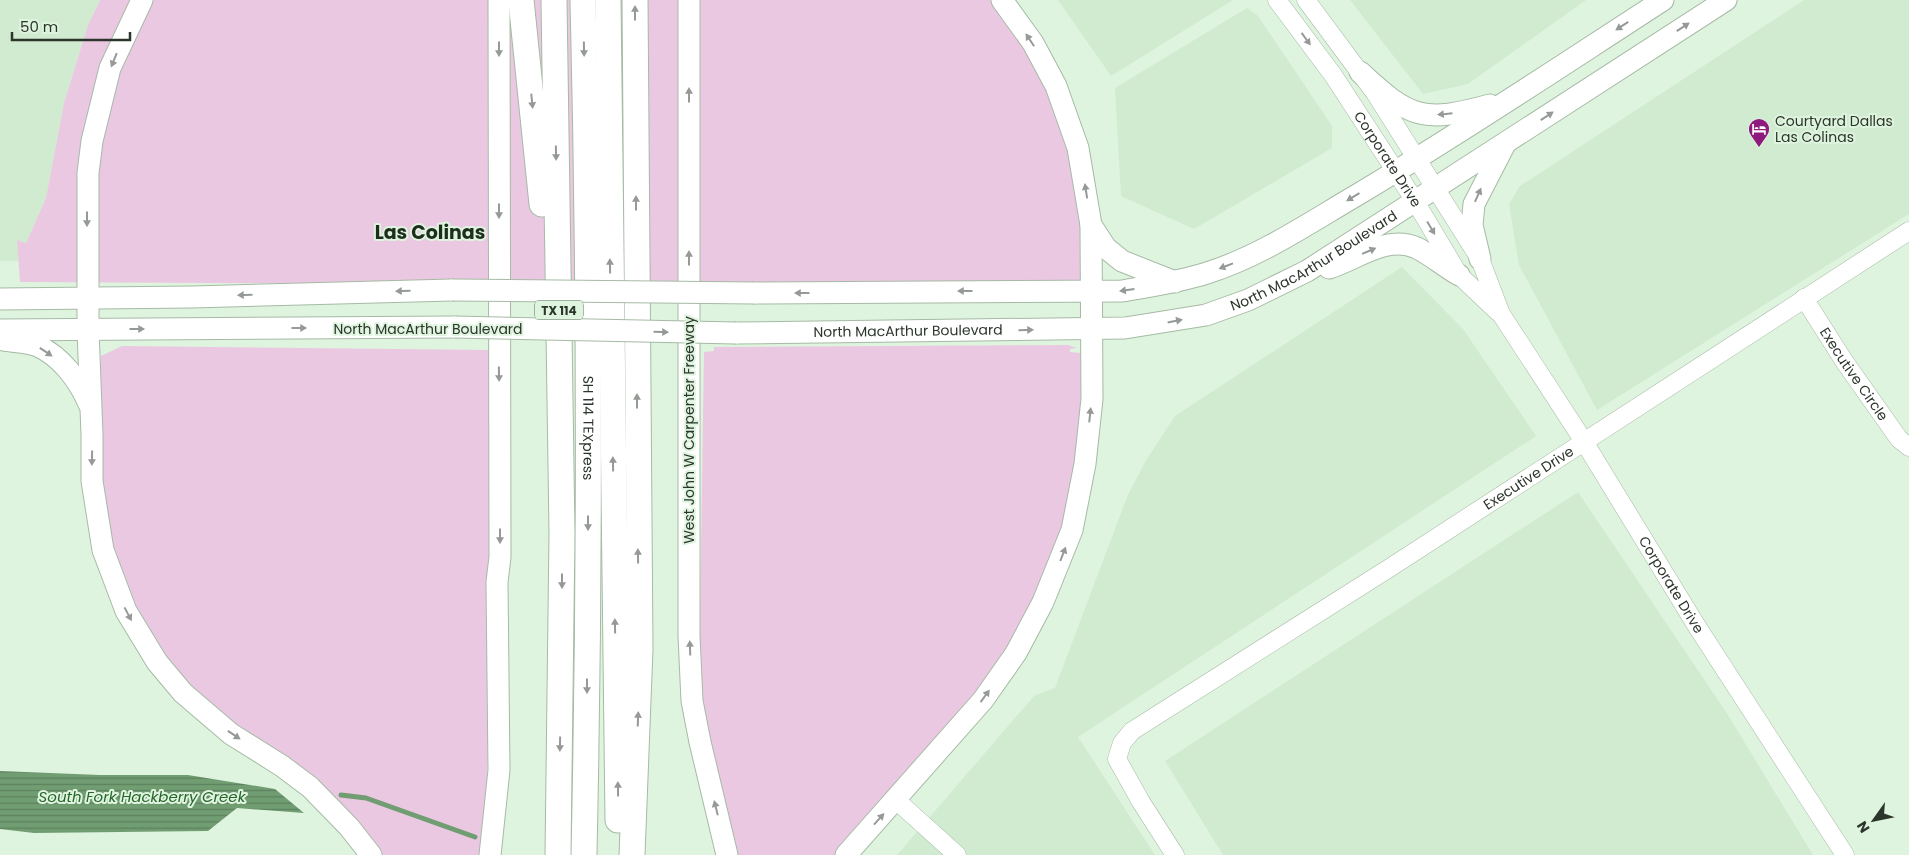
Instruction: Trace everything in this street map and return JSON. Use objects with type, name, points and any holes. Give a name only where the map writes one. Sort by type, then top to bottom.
[{"type":"highway","points":[[521,0],[545,242],[546,434],[562,533]]},
{"type":"highway","name":"TX 114","points":[[554,0],[562,533],[558,855]]},
{"type":"highway","name":"SH 114 TEXpress","points":[[583,0],[588,354],[584,855]]},
{"type":"highway","name":"SH 114 TEXpress","points":[[608,0],[618,855]]},
{"type":"highway","points":[[632,855],[640,649],[635,0]]},
{"type":"main road","points":[[142,0],[110,68],[92,141],[87,195],[92,481],[103,550],[115,586],[144,643],[174,681],[202,710],[231,734],[282,766],[310,787],[350,826],[371,855]]},
{"type":"main road","points":[[490,855],[499,770],[497,582],[500,557],[499,0]]},
{"type":"main road","name":"West John W Carpenter Freeway","points":[[688,0],[689,636],[692,701],[727,855]]},
{"type":"main road","points":[[846,855],[983,700],[1023,640],[1049,588],[1072,530],[1085,464],[1092,399],[1091,225],[1078,148],[1056,86],[1033,44],[1002,0]]},
{"type":"main road","points":[[2,300],[452,290],[754,293],[1090,292],[1122,291],[1175,282],[1208,273],[1244,259],[1282,239],[1416,160],[1663,0]]},
{"type":"main road","name":"North MacArthur Boulevard","points":[[0,330],[455,327],[736,333],[1092,329],[1125,328],[1206,315],[1248,300],[1307,271],[1726,0]]},
{"type":"main road","points":[[1360,72],[1386,97],[1408,110],[1428,116],[1451,114],[1510,99]]},
{"type":"main road","points":[[1480,260],[1472,225],[1474,204],[1506,142]]},
{"type":"main road","points":[[1091,225],[1106,248],[1122,261],[1175,282]]},
{"type":"main road","points":[[1307,271],[1331,268],[1382,246],[1398,244],[1415,247],[1459,275]]},
{"type":"main road","points":[[0,339],[37,346],[50,354],[79,384],[91,409]]},
{"type":"street","name":"Corporate Drive","points":[[1277,0],[1333,75],[1415,201],[1459,275],[1501,314]]},
{"type":"street","name":"Corporate Drive","points":[[1306,0],[1360,72],[1435,188],[1480,260],[1501,314],[1583,440],[1696,625],[1845,855]]},
{"type":"street","name":"Executive Drive","points":[[1175,855],[1141,802],[1118,759],[1122,743],[1132,731],[1909,230]]},
{"type":"street","name":"Executive Circle","points":[[1804,298],[1877,408],[1899,439],[1909,447]]},
{"type":"street","points":[[896,800],[957,855]]},
{"type":"shaded area","points":[[0,0],[100,0],[88,25],[64,103],[46,198],[26,243],[17,240],[19,261],[0,261]]},
{"type":"shaded area","points":[[100,0],[996,0],[1012,17],[1076,148],[1086,288],[20,282],[17,240],[26,243],[46,198],[64,103],[88,25]]},
{"type":"shaded area","points":[[1058,0],[1233,0],[1111,76]]},
{"type":"shaded area","points":[[1350,0],[1586,0],[1468,84],[1423,94]]},
{"type":"shaded area","name":"Courtyard Dallas Las Colinas","points":[[1804,0],[1909,0],[1909,214],[1597,410],[1519,265],[1509,204],[1520,186]]},
{"type":"shaded area","points":[[1247,8],[1258,16],[1332,126],[1332,148],[1194,229],[1121,196],[1115,88]]},
{"type":"shaded area","points":[[1402,267],[1463,329],[1536,436],[1078,737],[1155,855],[897,855],[1034,696],[1055,688],[1127,497],[1145,462],[1175,416]]},
{"type":"shaded area","points":[[1068,345],[1077,348],[1070,349],[1070,352],[1081,353],[1081,429],[1060,539],[1044,581],[993,674],[836,855],[736,855],[710,746],[699,679],[704,352],[714,351],[714,347]]},
{"type":"shaded area","points":[[122,346],[490,350],[489,707],[486,811],[481,855],[380,855],[196,698],[161,657],[116,572],[99,465],[101,356]]},
{"type":"shaded area","points":[[1578,492],[1728,715],[1813,855],[1223,855],[1165,761]]},
{"type":"water","points":[[0,771],[100,775],[188,775],[275,789],[304,813],[237,808],[208,831],[34,833],[0,829]]},
{"type":"waterway","name":"South Fork Hackberry Creek","points":[[341,795],[366,798],[475,837]]},
{"type":"place","name":"Courtyard Dallas Las Colinas","points":[[1759,148]]},
{"type":"district","name":"Las Colinas","points":[[430,232]]}]
